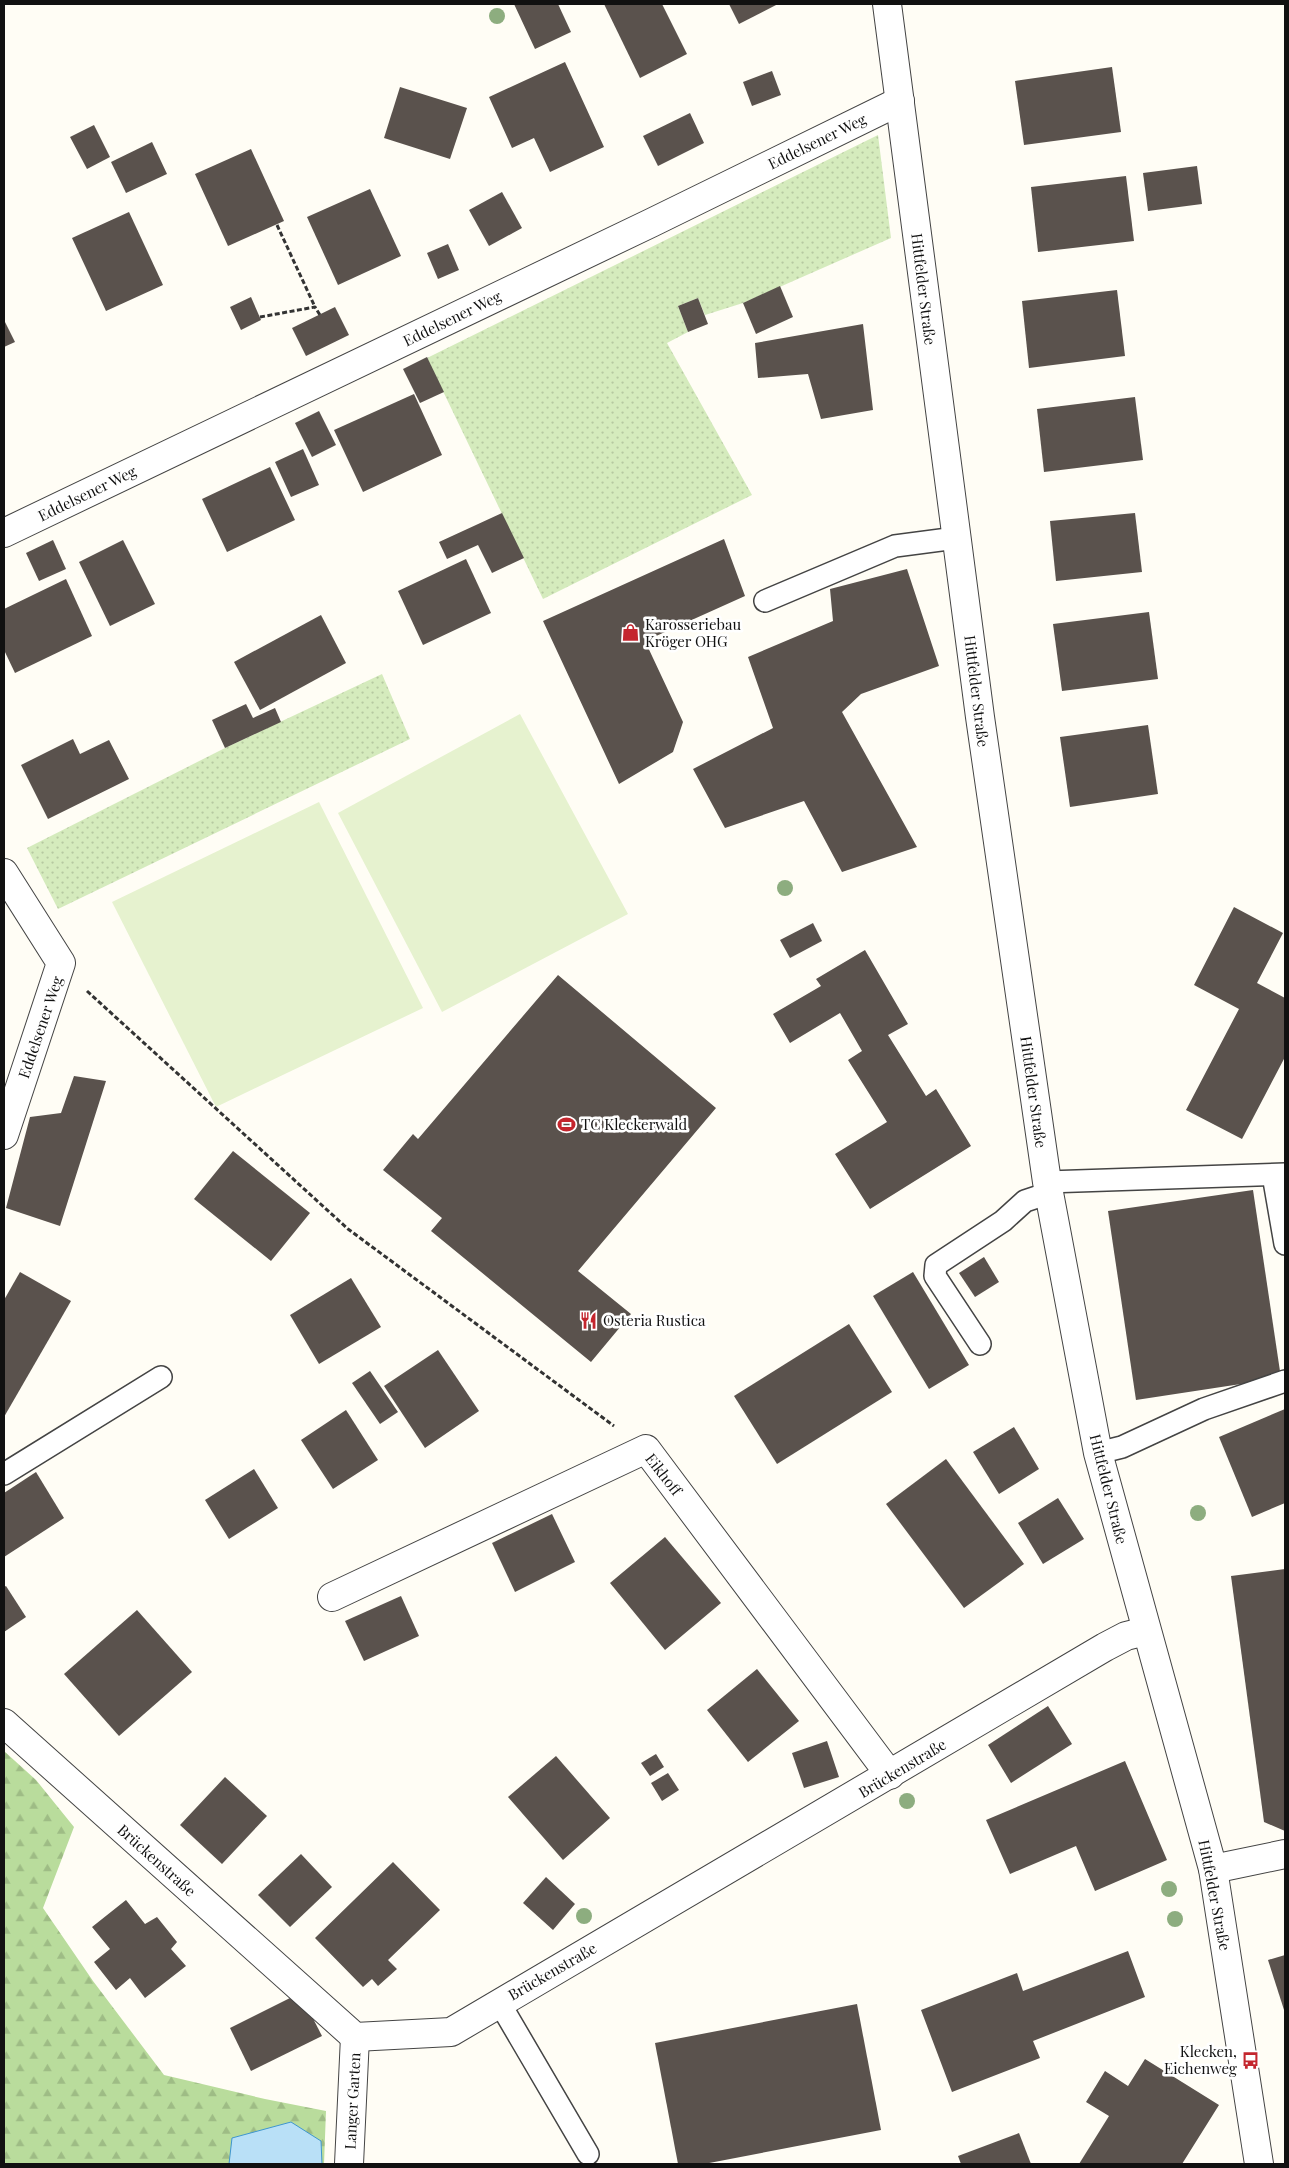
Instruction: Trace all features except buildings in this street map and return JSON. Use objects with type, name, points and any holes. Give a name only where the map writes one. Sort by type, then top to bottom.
[{"type":"street","name":"Hittfelder Straße","points":[[887,4],[995,827],[1048,1188],[1098,1453],[1146,1631],[1214,1869],[1259,2164]]},
{"type":"street","name":"Eddelsener Weg","points":[[4,533],[651,223],[900,101]]},
{"type":"street","name":"Eddelsener Weg","points":[[4,873],[61,963],[4,1135]]},
{"type":"street","name":"Eikhoff","points":[[332,1598],[646,1449],[890,1775]]},
{"type":"street","name":"Brückenstraße","points":[[4,1723],[355,2037],[449,2032],[890,1775],[1104,1647],[1126,1636],[1146,1631]]},
{"type":"street","points":[[1214,1869],[1285,1854]]},
{"type":"street","name":"Langer Garten","points":[[349,2164],[355,2037]]},
{"type":"lane","points":[[765,601],[895,546],[956,538]]},
{"type":"lane","points":[[980,1344],[935,1276],[936,1265],[1003,1221],[1025,1201],[1048,1188],[1279,1174],[1285,1244]]},
{"type":"lane","points":[[4,1474],[162,1377]]},
{"type":"lane","points":[[1098,1453],[1122,1447],[1204,1409],[1285,1380]]},
{"type":"lane","points":[[499,2002],[588,2154]]},
{"type":"path","points":[[277,224],[320,315]]},
{"type":"path","points":[[260,317],[315,307]]},
{"type":"path","points":[[61,963],[79,984],[348,1229],[646,1449]]},
{"type":"green space","points":[[878,135],[891,238],[743,303],[705,315],[698,298],[678,306],[688,332],[667,343],[752,495],[543,599],[427,358]]},
{"type":"green space","points":[[382,674],[410,739],[58,909],[27,848],[225,748]]},
{"type":"green space","points":[[520,714],[628,914],[442,1012],[338,813]]},
{"type":"green space","points":[[319,802],[423,1008],[216,1107],[112,902]]},
{"type":"green space","points":[[4,1751],[36,1780],[74,1827],[43,1908],[93,1981],[164,2075],[265,2099],[326,2111],[324,2164],[4,2164]]},
{"type":"water","points":[[291,2122],[321,2141],[322,2164],[229,2164],[232,2138]]},
{"type":"place","name":"Karosseriebau Kröger OHG","points":[[631,633]]},
{"type":"place","name":"TC Kleckerwald","points":[[567,1124]]},
{"type":"place","name":"Osteria Rustica","points":[[589,1320]]},
{"type":"place","name":"Klecken, Eichenweg","points":[[1251,2060]]}]
